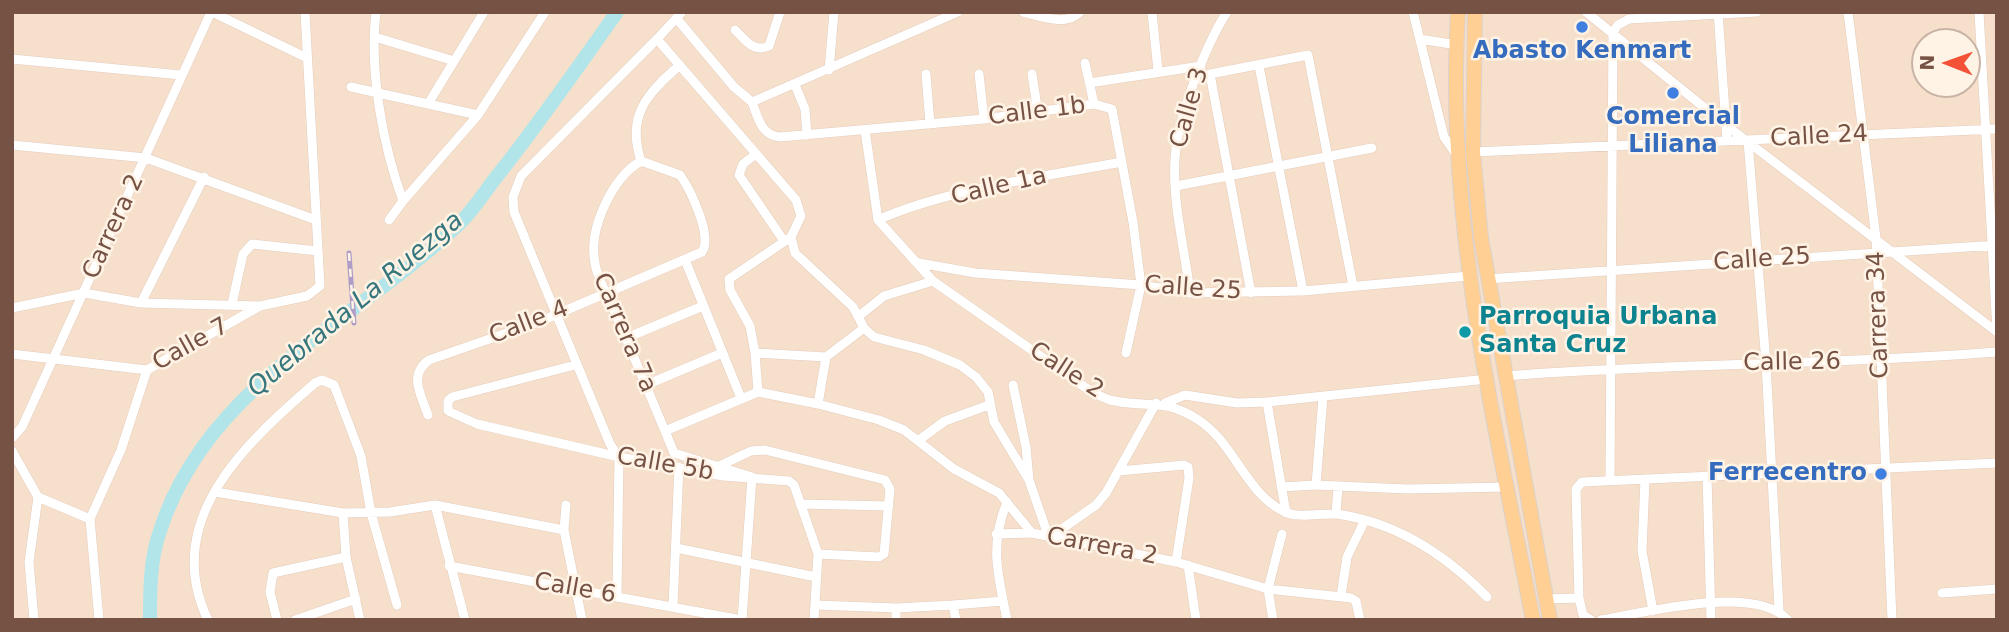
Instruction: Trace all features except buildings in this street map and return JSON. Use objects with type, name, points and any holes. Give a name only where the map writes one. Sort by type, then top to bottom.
[{"type":"main road","points":[[1458,12],[1456,154],[1469,275],[1533,620]]},
{"type":"main road","points":[[1475,12],[1473,152],[1486,279],[1550,620]]},
{"type":"street","points":[[212,12],[305,57]]},
{"type":"street","name":"Carrera 2","points":[[12,438],[22,427],[212,12]]},
{"type":"street","points":[[232,304],[243,254],[252,244],[318,251],[305,57],[305,12]]},
{"type":"street","points":[[376,12],[379,93],[390,165],[403,201]]},
{"type":"street","points":[[428,104],[482,14],[469,12]]},
{"type":"street","points":[[389,220],[478,115],[545,12]]},
{"type":"street","points":[[735,30],[754,48],[762,49],[769,46],[780,20],[780,12]]},
{"type":"street","points":[[829,70],[834,12]]},
{"type":"street","points":[[617,597],[619,457],[610,444],[554,316],[514,212],[513,197],[521,176],[679,16],[734,87],[752,102],[958,12]]},
{"type":"street","points":[[1023,12],[1058,20],[1068,19],[1080,12]]},
{"type":"street","points":[[1152,12],[1158,71]]},
{"type":"street","name":"Calle 3","points":[[1191,293],[1176,186],[1178,140],[1201,66],[1227,12]]},
{"type":"street","points":[[1413,12],[1444,138],[1456,154]]},
{"type":"street","points":[[1586,12],[1727,126],[1997,332]]},
{"type":"street","points":[[1610,480],[1615,146],[1613,32],[1628,15],[1757,12]]},
{"type":"street","name":"Carrera 34","points":[[1848,12],[1877,238],[1892,620]]},
{"type":"street","points":[[1979,12],[1992,129],[1997,332]]},
{"type":"street","points":[[1718,13],[1727,141]]},
{"type":"street","points":[[375,37],[454,61]]},
{"type":"street","points":[[657,39],[756,154],[800,209],[801,216],[788,239],[729,279],[730,290],[750,326],[758,392],[665,431]]},
{"type":"street","points":[[1420,39],[1457,45]]},
{"type":"street","points":[[1251,293],[1210,74],[1308,55],[1353,286]]},
{"type":"street","points":[[12,59],[181,75]]},
{"type":"street","points":[[1085,63],[1094,104]]},
{"type":"street","points":[[680,65],[649,96],[634,133],[641,161],[669,168],[680,174],[687,185],[700,219],[706,247],[702,252],[685,260],[741,398]]},
{"type":"street","points":[[1089,83],[1201,66]]},
{"type":"street","points":[[1259,66],[1303,291]]},
{"type":"street","points":[[926,74],[930,124]]},
{"type":"street","points":[[979,74],[984,119]]},
{"type":"street","points":[[1032,74],[1038,113]]},
{"type":"street","points":[[795,85],[804,109],[807,135]]},
{"type":"street","points":[[351,87],[478,115]]},
{"type":"street","name":"Calle 1b","points":[[752,102],[762,126],[771,136],[984,119],[1094,104],[1112,109],[1140,285],[1126,353]]},
{"type":"street","name":"Calle 24","points":[[1473,152],[1992,129]]},
{"type":"street","points":[[865,130],[878,220]]},
{"type":"street","points":[[1748,141],[1766,363],[1779,609],[1788,620]]},
{"type":"street","points":[[12,145],[146,158],[316,220]]},
{"type":"street","points":[[1176,186],[1372,148]]},
{"type":"street","points":[[756,154],[743,164],[739,175],[796,253],[859,316],[864,328],[874,337],[924,350],[960,365],[984,385],[989,405],[1005,442],[1029,480]]},
{"type":"street","name":"Carrera 7a","points":[[641,161],[623,177],[601,214],[596,234],[595,263],[674,453],[752,477]]},
{"type":"street","name":"Calle 1a","points":[[878,220],[911,208],[1015,182],[1122,162]]},
{"type":"street","points":[[141,303],[204,177]]},
{"type":"street","name":"Calle 2","points":[[878,220],[933,281],[1086,388],[1112,401],[1160,403],[1196,418],[1219,435],[1269,502],[1286,513]]},
{"type":"street","name":"Calle 25","points":[[1486,279],[1995,245]]},
{"type":"street","name":"Calle 7","points":[[12,354],[54,357],[136,371],[147,370],[260,306],[307,296],[320,286],[318,251]]},
{"type":"street","name":"Calle 4","points":[[428,415],[417,385],[419,367],[429,360],[554,316],[606,291],[685,260]]},
{"type":"street","name":"Calle 25","points":[[919,263],[975,273],[1140,285],[1191,293],[1303,291],[1469,275]]},
{"type":"street","points":[[859,316],[884,296],[933,281]]},
{"type":"street","points":[[12,308],[83,292],[141,303],[260,306]]},
{"type":"street","points":[[626,338],[703,306]]},
{"type":"street","points":[[755,353],[826,357],[864,328]]},
{"type":"street","name":"Calle 26","points":[[1504,376],[1611,368],[1880,361],[1997,352]]},
{"type":"street","points":[[646,385],[722,353]]},
{"type":"street","points":[[818,404],[826,357]]},
{"type":"street","name":"Calle 5b","points":[[575,365],[452,397],[448,401],[448,411],[477,424],[619,457],[723,476],[789,481],[794,485],[800,504]]},
{"type":"street","points":[[99,620],[90,519],[121,450],[147,370]]},
{"type":"street","points":[[1013,385],[1029,480],[1049,538],[1096,505],[1160,403],[1185,395],[1237,403],[1267,402],[1488,379]]},
{"type":"street","points":[[208,620],[196,594],[192,551],[215,492],[244,449],[322,380],[334,385],[361,456],[371,513],[397,605]]},
{"type":"street","name":"Carrera 2","points":[[758,392],[879,420],[919,440],[942,460],[989,485],[1032,533],[1176,562],[1268,589],[1341,596]]},
{"type":"street","points":[[1316,485],[1323,397]]},
{"type":"street","points":[[1267,402],[1286,513],[1336,514],[1365,520],[1426,545],[1458,567],[1487,597]]},
{"type":"street","points":[[919,440],[945,421],[989,405]]},
{"type":"street","points":[[719,466],[751,451],[765,450],[881,478],[890,489],[884,554],[879,557],[818,554]]},
{"type":"street","points":[[12,451],[38,498],[29,562],[34,620]]},
{"type":"street","points":[[1579,620],[1576,489],[1583,482],[1997,463]]},
{"type":"street","points":[[1119,471],[1184,464],[1188,467],[1189,478],[1176,562]]},
{"type":"street","points":[[673,606],[679,467]]},
{"type":"street","points":[[1707,476],[1710,620]]},
{"type":"street","points":[[742,620],[752,477]]},
{"type":"street","points":[[1645,478],[1642,551],[1653,611]]},
{"type":"street","points":[[1336,514],[1338,486]]},
{"type":"street","points":[[1281,487],[1507,487]]},
{"type":"street","points":[[215,492],[343,513],[371,513],[435,505],[564,530]]},
{"type":"street","points":[[38,498],[90,519]]},
{"type":"street","points":[[1007,502],[996,534],[994,554],[1007,620]]},
{"type":"street","points":[[814,620],[818,554],[800,504],[888,506]]},
{"type":"street","points":[[435,505],[464,620]]},
{"type":"street","points":[[566,505],[564,530],[582,620]]},
{"type":"street","points":[[343,513],[346,557],[360,620]]},
{"type":"street","points":[[1360,620],[1356,601],[1341,596],[1347,556],[1365,520]]},
{"type":"street","points":[[996,534],[1032,533]]},
{"type":"street","points":[[1273,620],[1268,589],[1282,534]]},
{"type":"street","points":[[676,548],[816,577]]},
{"type":"street","points":[[277,620],[270,592],[273,573],[346,557]]},
{"type":"street","points":[[1188,565],[1196,620]]},
{"type":"street","name":"Calle 6","points":[[449,566],[742,620]]},
{"type":"street","points":[[1942,593],[1997,589]]},
{"type":"street","points":[[295,620],[356,599]]},
{"type":"street","points":[[1546,599],[1579,603],[1591,620]]},
{"type":"street","points":[[816,605],[897,608],[1003,601]]},
{"type":"street","points":[[1601,620],[1709,603],[1726,602],[1779,609]]},
{"type":"street","points":[[953,606],[956,620]]},
{"type":"street","points":[[896,620],[897,608]]},
{"type":"shaded area","points":[[12,12],[1997,12],[1997,620],[12,620]]},
{"type":"waterway","name":"Quebrada La Ruezga","points":[[150,620],[152,564],[160,531],[182,480],[211,436],[247,396],[287,360],[417,260],[463,219],[544,115],[617,12]]},
{"type":"railway","points":[[349,253],[354,323]]},
{"type":"place","name":"Abasto Kenmart","points":[[1582,27]]},
{"type":"place","name":"Comercial Liliana","points":[[1673,93]]},
{"type":"place","name":"Parroquia Urbana Santa Cruz","points":[[1465,332]]},
{"type":"place","name":"Ferrecentro","points":[[1881,474]]}]
